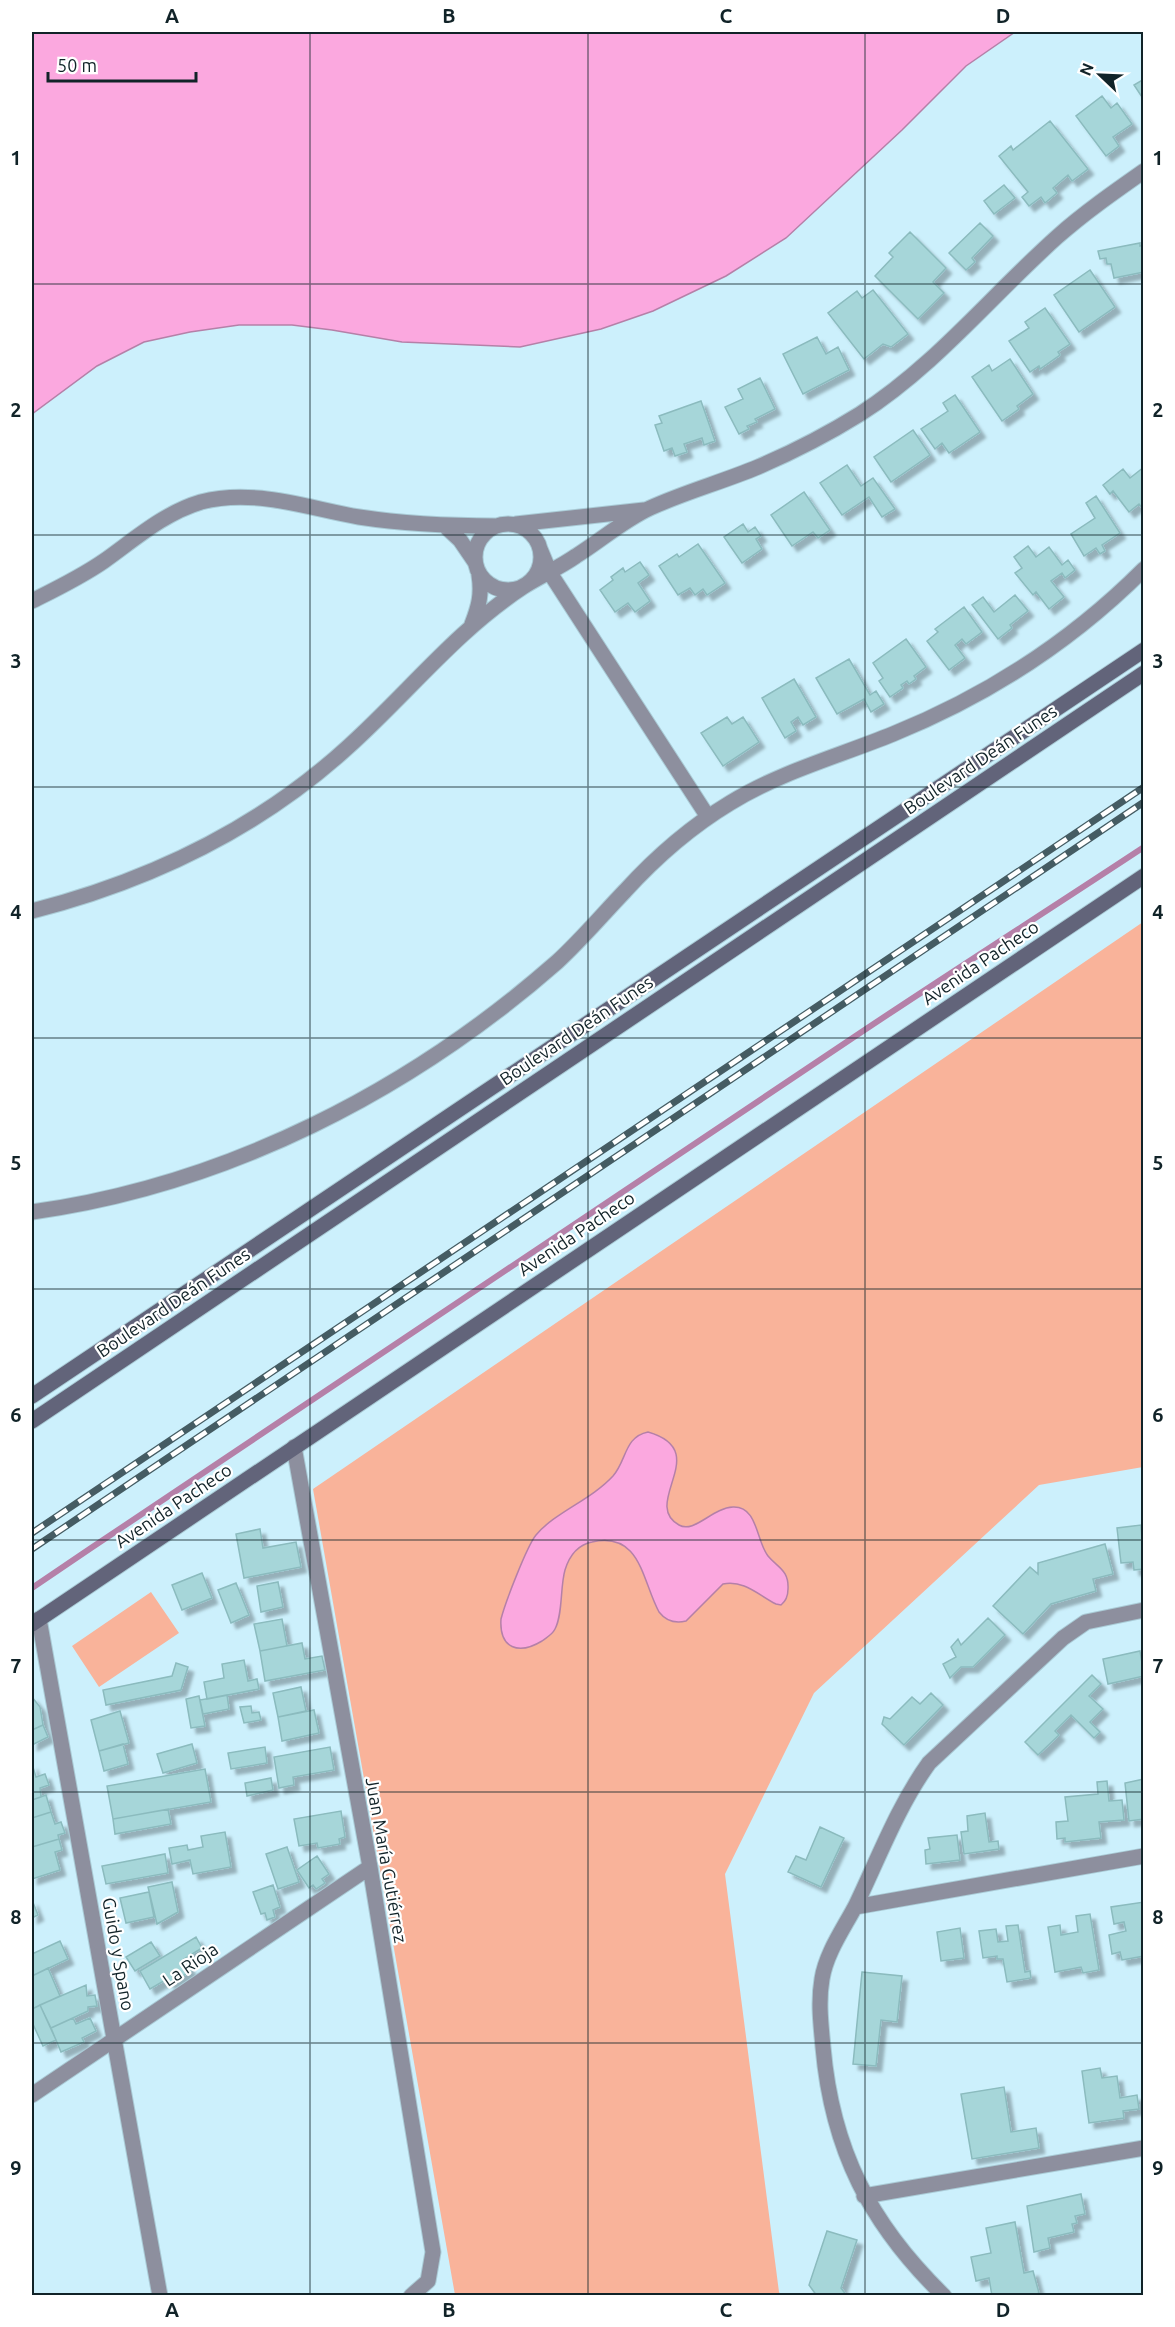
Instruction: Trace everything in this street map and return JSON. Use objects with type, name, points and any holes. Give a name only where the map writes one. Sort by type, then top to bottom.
[{"type":"main road","name":"Boulevard Deán Funes","points":[[32,1396],[1143,650]]},
{"type":"main road","name":"Boulevard Deán Funes","points":[[32,1421],[1143,673]]},
{"type":"main road","name":"Avenida Pacheco","points":[[35,1622],[1143,876]]},
{"type":"street","points":[[445,526],[460,540],[486,583],[495,588],[516,590],[550,573],[646,509],[759,466],[821,437],[906,382],[1058,237],[1143,171]]},
{"type":"street","points":[[32,601],[101,563],[172,513],[201,502],[225,497],[255,497],[368,518],[445,526],[516,524],[646,509]]},
{"type":"street","points":[[516,524],[532,533],[550,573],[708,817]]},
{"type":"street","points":[[472,624],[480,605],[482,591],[475,550],[486,531],[496,525]]},
{"type":"street","points":[[32,911],[78,899],[131,881],[181,860],[237,830],[295,790],[347,749],[472,624],[525,585],[539,570],[540,549]]},
{"type":"street","points":[[32,1212],[126,1193],[206,1169],[281,1140],[341,1111],[406,1074],[458,1040],[525,990],[576,945],[652,863],[708,817],[750,792],[896,733],[967,701],[1015,673],[1061,641],[1143,570]]},
{"type":"street","name":"Juan María Gutiérrez","points":[[294,1447],[370,1866],[433,2252],[428,2280],[411,2295]]},
{"type":"street","points":[[944,2295],[924,2276],[864,2196],[849,2166],[836,2124],[825,2072],[820,2012],[822,1977],[834,1946],[915,1782],[929,1762],[1063,1638],[1086,1622],[1143,1610]]},
{"type":"street","name":"Guido y Spano","points":[[35,1622],[160,2295]]},
{"type":"street","points":[[855,1907],[1143,1856]]},
{"type":"street","name":"La Rioja","points":[[32,2095],[370,1866]]},
{"type":"street","points":[[864,2196],[1143,2148]]},
{"type":"shaded area","points":[[32,32],[1015,32],[966,66],[902,130],[786,238],[726,276],[653,311],[601,329],[520,347],[402,342],[292,325],[239,325],[190,332],[144,342],[97,366],[32,414]]},
{"type":"shaded area","points":[[1143,922],[1143,1467],[1039,1485],[814,1693],[725,1874],[781,2295],[455,2295],[313,1489]]},
{"type":"shaded area","points":[[648,1432],[667,1441],[675,1451],[677,1464],[669,1491],[667,1504],[669,1515],[679,1525],[685,1527],[697,1524],[725,1508],[741,1508],[747,1512],[752,1518],[764,1550],[785,1573],[788,1591],[785,1600],[781,1605],[776,1604],[745,1586],[723,1584],[686,1621],[671,1621],[659,1612],[643,1573],[630,1551],[621,1544],[608,1541],[592,1542],[578,1549],[571,1556],[567,1565],[563,1577],[558,1623],[554,1631],[542,1641],[526,1648],[518,1648],[507,1643],[501,1629],[501,1619],[527,1551],[536,1535],[553,1520],[604,1485],[618,1470],[634,1439]]},
{"type":"shaded area","points":[[151,1592],[179,1633],[99,1687],[72,1646]]},
{"type":"building","points":[[1144,79],[1144,100],[1134,85]]},
{"type":"building","points":[[1102,96],[1111,108],[1117,103],[1132,124],[1113,137],[1119,146],[1106,156],[1076,116]]},
{"type":"building","points":[[1050,121],[1088,169],[1072,181],[1068,175],[1053,188],[1057,193],[1045,203],[1041,197],[1029,206],[1022,197],[1028,192],[999,156],[1011,146],[1013,150]]},
{"type":"building","points":[[1004,185],[1015,198],[994,214],[984,201]]},
{"type":"building","points":[[980,223],[993,236],[972,258],[975,262],[966,270],[949,253]]},
{"type":"building","points":[[910,232],[946,268],[933,282],[944,293],[918,319],[875,276],[893,257],[889,253]]},
{"type":"building","points":[[1140,243],[1140,246],[1144,245],[1144,272],[1114,278],[1111,264],[1107,264],[1106,258],[1100,259],[1098,251]]},
{"type":"building","points":[[1090,270],[1115,307],[1079,332],[1054,295]]},
{"type":"building","points":[[873,290],[908,334],[891,347],[883,344],[864,359],[828,313],[857,291],[862,298]]},
{"type":"building","points":[[1045,308],[1070,344],[1058,352],[1060,355],[1040,369],[1039,366],[1030,372],[1009,341],[1029,328],[1025,322]]},
{"type":"building","points":[[817,337],[826,354],[838,347],[849,370],[803,394],[783,354]]},
{"type":"building","points":[[1010,359],[1033,394],[1017,406],[1019,409],[1002,421],[972,377],[989,365],[992,371]]},
{"type":"building","points":[[760,378],[775,409],[755,419],[757,422],[747,426],[749,429],[739,434],[725,407],[743,399],[738,389]]},
{"type":"building","points":[[955,395],[980,432],[949,453],[942,443],[935,449],[921,429],[948,411],[943,403]]},
{"type":"building","points":[[701,401],[715,441],[704,445],[702,438],[684,444],[687,452],[675,456],[672,448],[664,451],[655,425],[662,423],[659,416]]},
{"type":"building","points":[[913,430],[930,455],[891,482],[874,457]]},
{"type":"building","points":[[847,465],[861,486],[873,478],[895,509],[882,517],[869,497],[842,515],[820,483]]},
{"type":"building","points":[[1144,467],[1144,510],[1139,504],[1129,512],[1113,491],[1110,494],[1103,485],[1123,469],[1130,478]]},
{"type":"building","points":[[804,492],[830,530],[818,538],[813,532],[792,546],[771,515]]},
{"type":"building","points":[[1096,496],[1120,533],[1102,545],[1105,551],[1100,554],[1096,548],[1084,556],[1071,534],[1095,518],[1086,503]]},
{"type":"building","points":[[743,524],[748,532],[755,527],[761,536],[756,539],[762,549],[742,563],[724,537]]},
{"type":"building","points":[[698,544],[725,583],[707,595],[703,589],[695,595],[690,588],[678,595],[659,566],[677,554],[679,557]]},
{"type":"building","points":[[1028,546],[1036,557],[1049,547],[1062,565],[1068,560],[1075,570],[1065,578],[1062,573],[1051,581],[1064,597],[1049,609],[1036,592],[1033,595],[1015,573],[1022,568],[1014,557]]},
{"type":"building","points":[[640,562],[649,575],[638,583],[650,601],[635,612],[628,603],[615,612],[600,590],[623,568],[625,572]]},
{"type":"building","points":[[1015,595],[1028,611],[1010,625],[1012,628],[998,639],[972,605],[983,597],[994,612]]},
{"type":"building","points":[[964,607],[982,632],[966,644],[962,639],[955,645],[965,658],[949,670],[927,641],[938,632],[935,629]]},
{"type":"building","points":[[906,639],[926,667],[914,676],[916,679],[909,684],[907,681],[901,685],[903,688],[890,697],[879,681],[883,678],[873,663]]},
{"type":"building","points":[[849,659],[870,695],[876,691],[884,704],[871,712],[864,699],[837,714],[816,678]]},
{"type":"building","points":[[794,679],[816,717],[803,725],[798,717],[791,722],[796,731],[785,738],[762,698]]},
{"type":"building","points":[[727,717],[732,724],[743,717],[759,742],[723,766],[701,733]]},
{"type":"building","points":[[1141,1525],[1144,1569],[1134,1570],[1133,1562],[1121,1563],[1117,1528]]},
{"type":"building","points":[[260,1529],[263,1548],[296,1542],[301,1567],[244,1578],[236,1534]]},
{"type":"building","points":[[1105,1544],[1113,1574],[1093,1579],[1096,1591],[1051,1604],[1023,1634],[993,1606],[1030,1567],[1038,1574],[1038,1563]]},
{"type":"building","points":[[202,1573],[212,1598],[182,1610],[172,1585]]},
{"type":"building","points":[[278,1582],[283,1607],[261,1612],[257,1586]]},
{"type":"building","points":[[236,1583],[249,1615],[231,1623],[218,1590]]},
{"type":"building","points":[[988,1618],[1005,1635],[973,1667],[961,1667],[950,1678],[943,1664],[956,1657],[951,1647],[958,1639],[961,1645]]},
{"type":"building","points":[[282,1619],[287,1646],[260,1651],[254,1624]]},
{"type":"building","points":[[302,1643],[305,1659],[322,1656],[325,1670],[265,1681],[260,1651]]},
{"type":"building","points":[[1140,1651],[1144,1676],[1108,1684],[1103,1659]]},
{"type":"building","points":[[244,1660],[248,1681],[257,1679],[259,1689],[207,1699],[204,1682],[224,1678],[222,1664]]},
{"type":"building","points":[[176,1663],[188,1667],[181,1690],[106,1705],[103,1690],[172,1676]]},
{"type":"building","points":[[1092,1675],[1101,1684],[1089,1696],[1103,1709],[1090,1722],[1100,1732],[1094,1738],[1071,1715],[1055,1731],[1059,1735],[1038,1755],[1025,1742]]},
{"type":"building","points":[[301,1687],[306,1711],[278,1717],[273,1693]]},
{"type":"building","points":[[931,1693],[943,1705],[904,1745],[882,1724],[884,1717],[890,1719],[912,1697],[920,1704]]},
{"type":"building","points":[[227,1695],[229,1709],[203,1714],[200,1700]]},
{"type":"building","points":[[199,1696],[205,1726],[191,1728],[186,1699]]},
{"type":"building","points":[[32,1697],[40,1707],[43,1725],[32,1730]]},
{"type":"building","points":[[251,1706],[252,1713],[259,1712],[261,1720],[244,1723],[240,1707]]},
{"type":"building","points":[[314,1710],[319,1733],[282,1741],[278,1717]]},
{"type":"building","points":[[120,1711],[129,1743],[99,1751],[91,1720]]},
{"type":"building","points":[[43,1725],[48,1737],[32,1745],[32,1730]]},
{"type":"building","points":[[123,1744],[128,1764],[104,1771],[99,1751]]},
{"type":"building","points":[[192,1744],[197,1763],[163,1773],[157,1754]]},
{"type":"building","points":[[265,1747],[267,1763],[231,1769],[228,1753]]},
{"type":"building","points":[[330,1747],[334,1770],[293,1777],[294,1785],[279,1788],[274,1757]]},
{"type":"building","points":[[32,1764],[36,1777],[45,1774],[49,1785],[40,1788],[41,1797],[32,1800]]},
{"type":"building","points":[[205,1769],[211,1802],[113,1819],[107,1786]]},
{"type":"building","points":[[271,1778],[273,1790],[247,1796],[245,1783]]},
{"type":"building","points":[[1144,1779],[1144,1819],[1129,1821],[1125,1783]]},
{"type":"building","points":[[1107,1781],[1109,1801],[1122,1800],[1124,1820],[1099,1822],[1101,1838],[1065,1842],[1065,1838],[1057,1839],[1056,1822],[1068,1821],[1065,1797],[1098,1794],[1097,1782]]},
{"type":"building","points":[[46,1795],[51,1812],[32,1818],[32,1800]]},
{"type":"building","points":[[168,1809],[171,1824],[115,1834],[113,1819]]},
{"type":"building","points":[[341,1811],[345,1837],[339,1839],[340,1844],[318,1848],[317,1843],[299,1846],[294,1819]]},
{"type":"building","points":[[51,1812],[55,1824],[61,1822],[65,1833],[58,1835],[59,1839],[32,1847],[32,1818]]},
{"type":"building","points":[[985,1813],[989,1842],[998,1841],[999,1849],[964,1854],[961,1832],[968,1831],[967,1816]]},
{"type":"building","points":[[820,1827],[844,1838],[821,1887],[788,1872],[796,1856],[806,1860]]},
{"type":"building","points":[[225,1832],[231,1867],[193,1874],[190,1860],[172,1864],[169,1848],[187,1845],[188,1850],[203,1847],[201,1836]]},
{"type":"building","points":[[957,1835],[960,1860],[926,1864],[925,1850],[930,1849],[928,1838]]},
{"type":"building","points":[[59,1839],[62,1850],[55,1852],[60,1870],[32,1879],[32,1847]]},
{"type":"building","points":[[287,1847],[299,1882],[278,1889],[266,1854]]},
{"type":"building","points":[[165,1854],[168,1873],[106,1884],[102,1866]]},
{"type":"building","points":[[317,1856],[329,1874],[322,1879],[325,1883],[316,1889],[313,1885],[309,1888],[297,1870]]},
{"type":"building","points":[[172,1882],[178,1912],[157,1924],[148,1887]]},
{"type":"building","points":[[273,1885],[280,1907],[273,1910],[275,1917],[267,1920],[265,1913],[261,1914],[253,1892]]},
{"type":"building","points":[[149,1892],[154,1917],[126,1923],[120,1898]]},
{"type":"building","points":[[32,1900],[38,1915],[32,1918]]},
{"type":"building","points":[[1144,1902],[1144,1956],[1122,1960],[1120,1952],[1112,1954],[1109,1935],[1126,1931],[1124,1922],[1114,1924],[1111,1907]]},
{"type":"building","points":[[1090,1914],[1099,1970],[1083,1973],[1081,1967],[1055,1972],[1048,1927],[1060,1925],[1061,1935],[1078,1932],[1076,1916]]},
{"type":"building","points":[[1018,1925],[1025,1972],[1030,1971],[1031,1978],[1007,1982],[1003,1959],[997,1959],[997,1956],[983,1958],[979,1931],[996,1929],[998,1942],[1008,1941],[1006,1926]]},
{"type":"building","points":[[960,1928],[964,1958],[941,1961],[937,1932]]},
{"type":"building","points":[[196,1937],[202,1948],[184,1959],[191,1971],[170,1984],[167,1979],[150,1989],[140,1971]]},
{"type":"building","points":[[60,1941],[68,1959],[32,1976],[32,1954]]},
{"type":"building","points":[[151,1942],[160,1956],[135,1971],[126,1957]]},
{"type":"building","points":[[48,1968],[60,1996],[32,2009],[32,1976]]},
{"type":"building","points":[[862,1972],[902,1976],[897,2022],[881,2020],[876,2066],[853,2064]]},
{"type":"building","points":[[86,1985],[87,1996],[95,1995],[97,2006],[88,2007],[88,2011],[51,2028],[40,2005]]},
{"type":"building","points":[[40,2005],[56,2040],[43,2046],[32,2022],[32,2009]]},
{"type":"building","points":[[73,2018],[76,2024],[90,2018],[96,2031],[82,2038],[84,2042],[61,2052],[51,2028]]},
{"type":"building","points":[[1100,2068],[1102,2078],[1117,2076],[1120,2098],[1137,2095],[1139,2109],[1123,2111],[1124,2118],[1089,2123],[1082,2071]]},
{"type":"building","points":[[1004,2087],[1011,2132],[1036,2128],[1039,2148],[972,2159],[961,2094]]},
{"type":"building","points":[[1081,2194],[1085,2214],[1075,2216],[1077,2223],[1072,2224],[1074,2232],[1048,2238],[1050,2248],[1034,2252],[1027,2206]]},
{"type":"building","points":[[1015,2222],[1024,2273],[1033,2271],[1039,2293],[1031,2296],[992,2296],[989,2278],[976,2281],[971,2257],[991,2253],[986,2228]]},
{"type":"building","points":[[827,2231],[857,2240],[841,2288],[847,2296],[817,2296],[809,2285]]},
{"type":"waterway","points":[[32,1588],[863,1031],[1144,847]]},
{"type":"railway","points":[[32,1533],[1144,787]]},
{"type":"railway","points":[[32,1549],[1144,802]]}]
